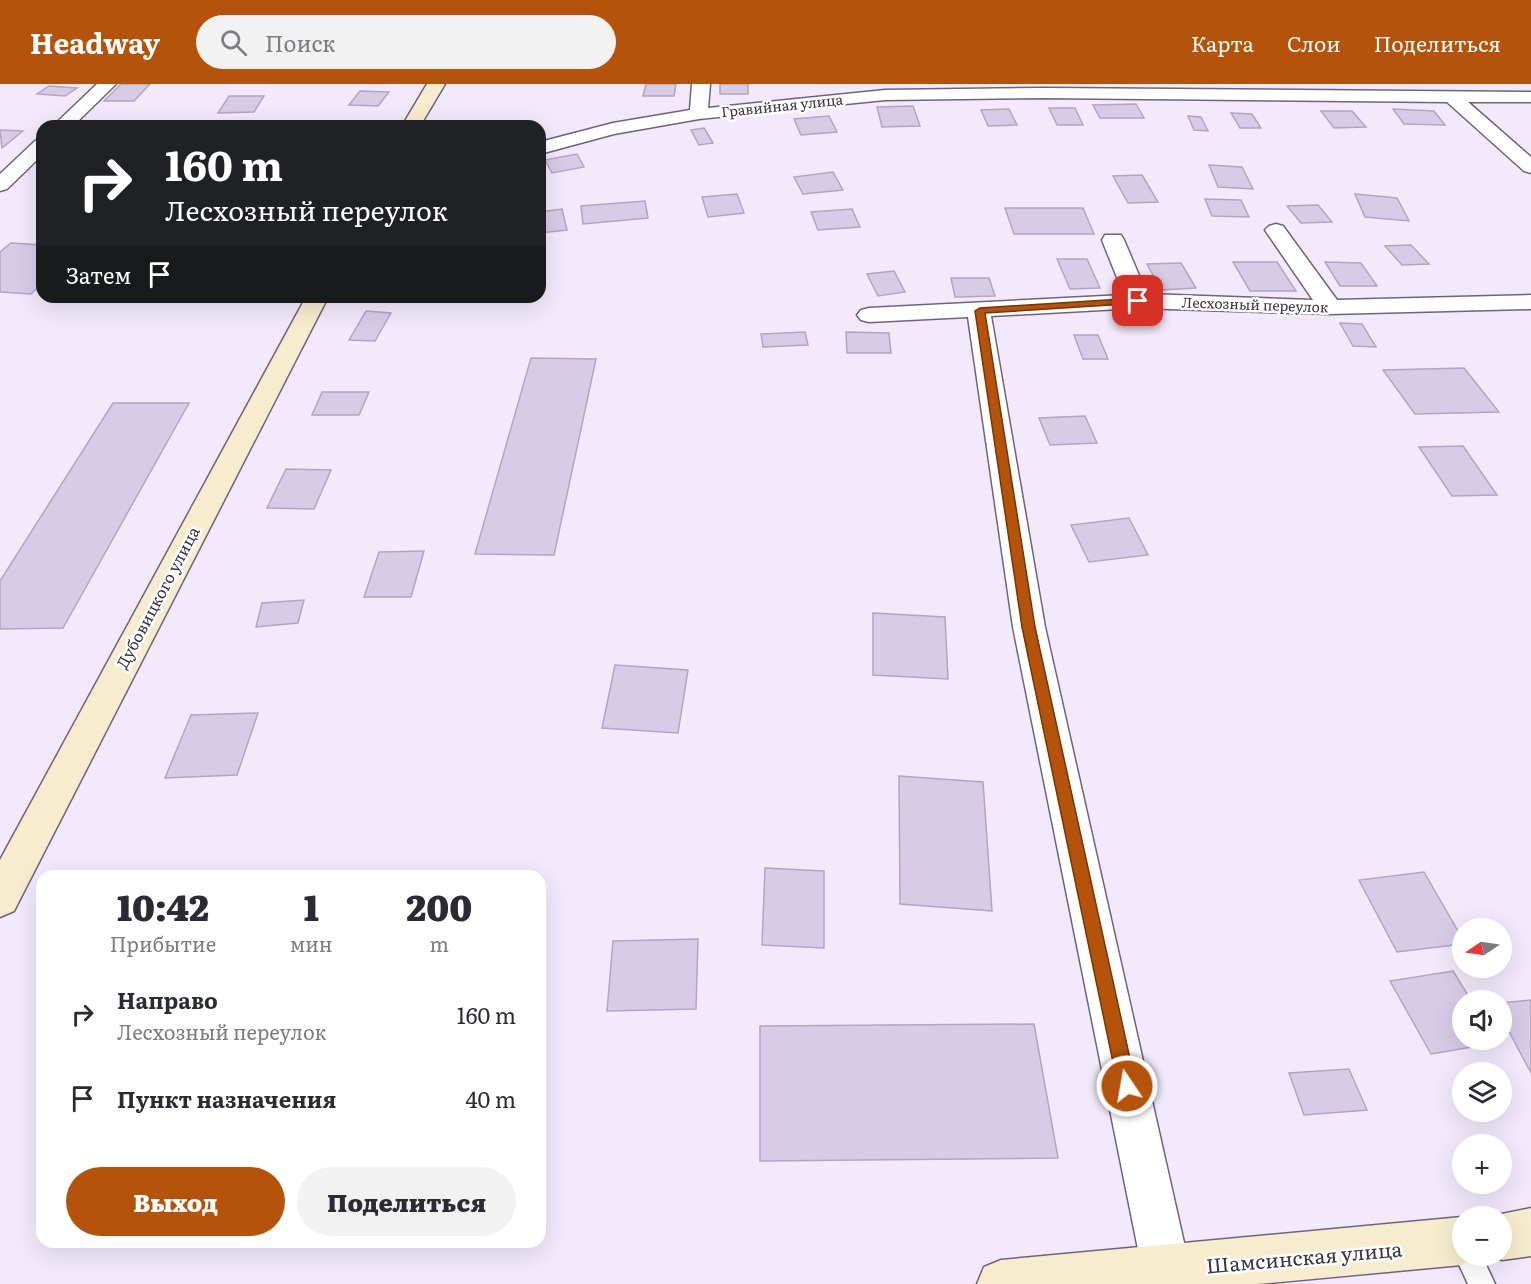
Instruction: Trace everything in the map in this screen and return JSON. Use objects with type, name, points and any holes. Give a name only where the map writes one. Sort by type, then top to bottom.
[{"type":"street","points":[[68,120],[107,84]]},
{"type":"street","points":[[415,120],[436,84]]},
{"type":"street","points":[[699,114],[701,84]]},
{"type":"street","name":"Гравийная улица","points":[[546,146],[613,129],[699,114],[885,95],[1057,93],[1531,97]]},
{"type":"street","points":[[1452,97],[1531,168]]},
{"type":"street","points":[[0,185],[36,151]]},
{"type":"street","points":[[1276,230],[1330,307]]},
{"type":"street","points":[[1113,240],[1138,301]]},
{"type":"street","name":"Лесхозный переулок","points":[[869,315],[1138,301],[1330,307],[1531,302]]},
{"type":"street","name":"Дубовицкого улица","points":[[0,898],[314,303]]},
{"type":"street","points":[[980,311],[1029,627],[1166,1269]]},
{"type":"street","name":"Шамсинская улица","points":[[1512,1235],[1531,1232]]},
{"type":"street","name":"Шамсинская улица","points":[[1001,1284],[1452,1245]]},
{"type":"lane","points":[[1477,1266],[1482,1284]]},
{"type":"building","points":[[121,84],[150,84],[134,101],[104,101]]},
{"type":"building","points":[[646,84],[676,84],[674,96],[643,96]]},
{"type":"building","points":[[720,84],[748,84],[748,94],[720,94]]},
{"type":"building","points":[[49,86],[77,88],[65,96],[37,94]]},
{"type":"building","points":[[360,91],[389,92],[378,106],[349,105]]},
{"type":"building","points":[[229,96],[264,96],[254,112],[218,113]]},
{"type":"building","points":[[1136,104],[1144,118],[1100,118],[1093,105]]},
{"type":"building","points":[[913,106],[920,126],[882,127],[877,107]]},
{"type":"building","points":[[1049,108],[1075,108],[1083,125],[1057,125]]},
{"type":"building","points":[[1009,109],[1017,125],[988,126],[981,110]]},
{"type":"building","points":[[1393,109],[1434,111],[1445,125],[1404,124]]},
{"type":"building","points":[[1321,111],[1352,111],[1366,127],[1334,128]]},
{"type":"building","points":[[1231,113],[1252,114],[1261,128],[1240,128]]},
{"type":"building","points":[[829,116],[837,132],[801,135],[794,119]]},
{"type":"building","points":[[1188,116],[1201,117],[1208,131],[1194,130]]},
{"type":"building","points":[[704,128],[713,143],[699,145],[691,130]]},
{"type":"building","points":[[0,130],[23,131],[2,148]]},
{"type":"building","points":[[577,154],[584,167],[552,173],[546,160]]},
{"type":"building","points":[[1209,165],[1242,167],[1253,189],[1218,187]]},
{"type":"building","points":[[833,172],[843,190],[803,194],[794,177]]},
{"type":"building","points":[[1142,175],[1158,202],[1128,203],[1113,176]]},
{"type":"building","points":[[737,194],[744,213],[708,217],[702,197]]},
{"type":"building","points":[[1355,194],[1397,198],[1409,221],[1365,217]]},
{"type":"building","points":[[1205,199],[1241,200],[1249,217],[1212,216]]},
{"type":"building","points":[[645,201],[648,218],[583,224],[581,206]]},
{"type":"building","points":[[1318,205],[1332,222],[1301,223],[1287,206]]},
{"type":"building","points":[[1005,208],[1083,208],[1094,234],[1014,234]]},
{"type":"building","points":[[562,209],[567,230],[546,232],[546,211]]},
{"type":"building","points":[[852,209],[860,227],[818,230],[811,212]]},
{"type":"building","points":[[11,243],[36,245],[36,289],[31,294],[0,292],[0,252]]},
{"type":"building","points":[[1411,245],[1429,264],[1402,265],[1385,246]]},
{"type":"building","points":[[1057,259],[1087,259],[1100,288],[1070,289]]},
{"type":"building","points":[[1233,262],[1277,262],[1296,291],[1250,291]]},
{"type":"building","points":[[1325,262],[1361,263],[1377,286],[1340,286]]},
{"type":"building","points":[[1181,263],[1196,288],[1161,290],[1147,264]]},
{"type":"building","points":[[894,271],[905,292],[878,296],[867,274]]},
{"type":"building","points":[[951,278],[989,278],[995,296],[955,297]]},
{"type":"building","points":[[366,311],[391,313],[375,341],[349,340]]},
{"type":"building","points":[[1340,323],[1362,324],[1376,347],[1353,346]]},
{"type":"building","points":[[805,332],[808,345],[763,347],[761,334]]},
{"type":"building","points":[[846,332],[889,333],[891,353],[847,353]]},
{"type":"building","points":[[1074,335],[1098,335],[1108,359],[1083,359]]},
{"type":"building","points":[[531,358],[596,359],[554,555],[475,554]]},
{"type":"building","points":[[1464,368],[1499,412],[1415,414],[1383,370]]},
{"type":"building","points":[[322,392],[369,392],[359,415],[312,415]]},
{"type":"building","points":[[113,403],[189,403],[63,628],[0,629],[0,581]]},
{"type":"building","points":[[1085,416],[1097,443],[1050,445],[1039,418]]},
{"type":"building","points":[[1463,446],[1497,495],[1452,496],[1419,447]]},
{"type":"building","points":[[286,469],[331,470],[314,509],[267,508]]},
{"type":"building","points":[[1129,518],[1148,555],[1089,562],[1071,525]]},
{"type":"building","points":[[424,551],[411,597],[364,597],[379,552]]},
{"type":"building","points":[[304,600],[298,623],[256,627],[262,603]]},
{"type":"building","points":[[873,613],[945,617],[948,679],[873,675]]},
{"type":"building","points":[[615,665],[688,670],[678,733],[602,728]]},
{"type":"building","points":[[258,713],[237,775],[165,778],[191,715]]},
{"type":"building","points":[[899,776],[983,782],[992,911],[900,904]]},
{"type":"building","points":[[765,868],[824,871],[824,948],[762,945]]},
{"type":"building","points":[[1424,872],[1452,921],[1452,945],[1397,952],[1359,880]]},
{"type":"building","points":[[698,939],[696,1009],[607,1011],[613,941]]},
{"type":"building","points":[[1452,971],[1452,978],[1457,978],[1465,990],[1452,990],[1452,1050],[1455,1050],[1431,1054],[1390,981]]},
{"type":"building","points":[[1531,1000],[1531,1073],[1512,1037],[1512,1002]]},
{"type":"building","points":[[1034,1024],[1058,1158],[760,1161],[760,1026]]},
{"type":"building","points":[[1349,1069],[1367,1110],[1304,1115],[1289,1073]]},
{"type":"route","points":[[1127,1086],[1029,627],[980,311],[1138,301]]}]
